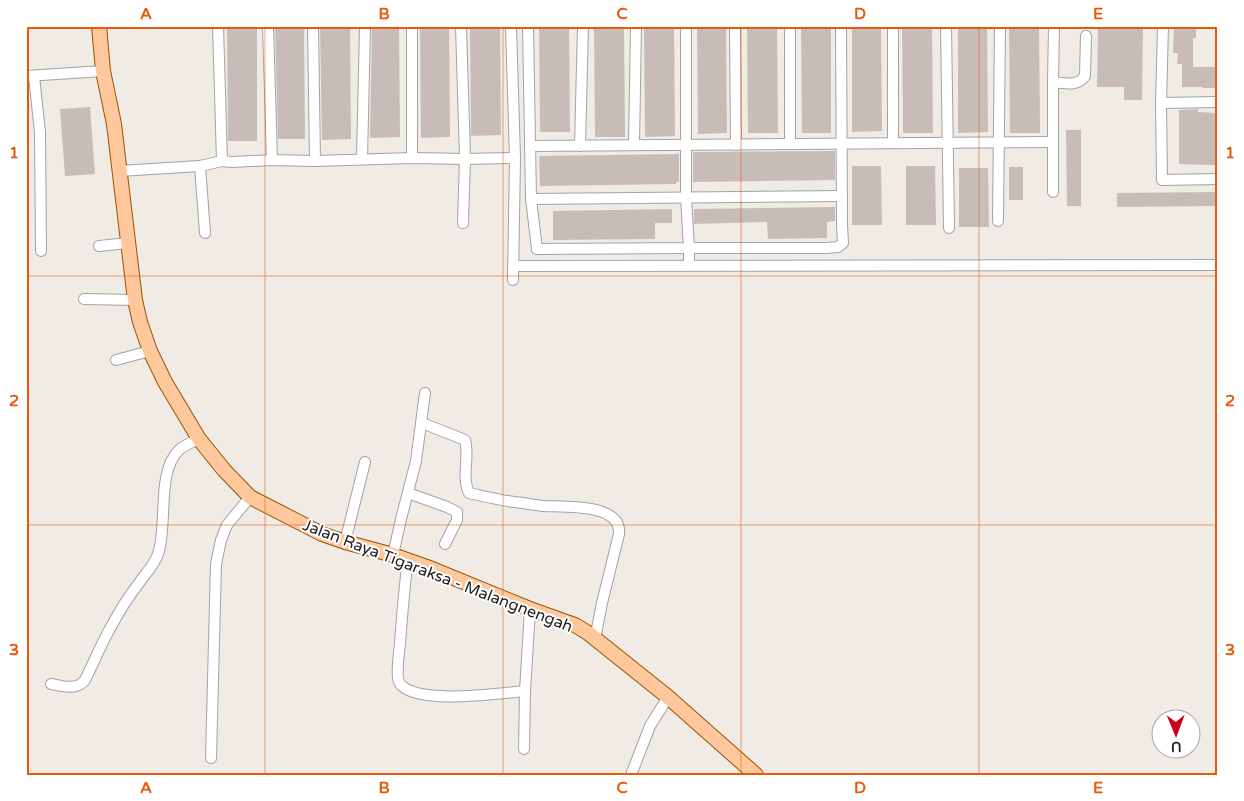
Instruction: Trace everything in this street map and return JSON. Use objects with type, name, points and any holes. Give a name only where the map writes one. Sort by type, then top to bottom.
[{"type":"main road","name":"Jalan Raya Tigaraksa - Malangnengah","points":[[99,26],[103,71],[114,124],[135,300],[140,322],[150,351],[165,382],[199,438],[224,470],[250,497],[322,534],[408,560],[575,625],[668,697],[756,775]]},
{"type":"street","points":[[218,26],[222,161]]},
{"type":"street","points":[[268,26],[272,160]]},
{"type":"street","points":[[313,26],[315,161]]},
{"type":"street","points":[[362,159],[365,26]]},
{"type":"street","points":[[412,26],[412,158]]},
{"type":"street","points":[[461,26],[465,159],[463,223]]},
{"type":"street","points":[[510,26],[515,158],[514,280]]},
{"type":"street","points":[[528,26],[530,146],[536,249],[838,247],[843,243],[841,26]]},
{"type":"street","points":[[580,146],[583,26]]},
{"type":"street","points":[[634,145],[636,26]]},
{"type":"street","points":[[686,26],[686,197],[689,265]]},
{"type":"street","points":[[735,26],[736,145]]},
{"type":"street","points":[[790,26],[790,144]]},
{"type":"street","points":[[893,143],[894,26]]},
{"type":"street","points":[[946,26],[949,228]]},
{"type":"street","points":[[998,221],[1000,26]]},
{"type":"street","points":[[1053,192],[1054,26]]},
{"type":"street","points":[[1163,26],[1161,102],[1162,180],[1218,179]]},
{"type":"street","points":[[1053,82],[1077,83],[1083,79],[1086,73],[1086,36]]},
{"type":"street","points":[[41,251],[40,132],[30,76],[103,71]]},
{"type":"street","points":[[1161,102],[1218,102]]},
{"type":"street","points":[[530,146],[1053,142]]},
{"type":"street","points":[[119,170],[200,166],[222,161],[515,158]]},
{"type":"street","points":[[200,166],[204,233]]},
{"type":"street","points":[[532,199],[842,196]]},
{"type":"street","points":[[99,246],[128,243]]},
{"type":"street","points":[[513,266],[1218,265]]},
{"type":"street","points":[[84,299],[135,300]]},
{"type":"street","points":[[116,360],[150,351]]},
{"type":"street","points":[[392,555],[416,461],[425,393]]},
{"type":"street","points":[[422,423],[465,440],[465,473],[468,493],[508,502],[596,510],[607,514],[616,522],[619,534],[595,639]]},
{"type":"street","points":[[50,684],[74,687],[82,685],[111,626],[157,557],[161,544],[163,499],[166,480],[173,458],[180,450],[199,438]]},
{"type":"street","points":[[345,542],[365,462]]},
{"type":"street","points":[[408,493],[447,506],[456,512],[457,520],[446,544]]},
{"type":"street","points":[[211,758],[216,564],[221,540],[227,525],[250,497]]},
{"type":"street","points":[[408,560],[399,651],[398,678],[400,684],[407,690],[419,693],[456,697],[525,691]]},
{"type":"street","points":[[524,749],[530,609]]},
{"type":"street","points":[[631,775],[650,726],[668,697]]},
{"type":"building","points":[[227,26],[257,26],[257,141],[228,141]]},
{"type":"building","points":[[275,26],[304,26],[305,139],[278,139]]},
{"type":"building","points":[[320,26],[350,26],[351,139],[322,140]]},
{"type":"building","points":[[372,26],[399,26],[400,137],[370,138]]},
{"type":"building","points":[[420,26],[449,26],[450,137],[421,138]]},
{"type":"building","points":[[470,26],[500,26],[501,135],[471,136]]},
{"type":"building","points":[[539,26],[569,26],[570,132],[540,132]]},
{"type":"building","points":[[624,26],[625,137],[595,137],[594,27]]},
{"type":"building","points":[[674,26],[675,136],[645,137],[644,27]]},
{"type":"building","points":[[697,26],[726,26],[727,133],[698,134]]},
{"type":"building","points":[[747,26],[777,26],[778,133],[748,133]]},
{"type":"building","points":[[801,26],[831,26],[831,133],[802,133]]},
{"type":"building","points":[[852,26],[881,26],[882,131],[852,132]]},
{"type":"building","points":[[902,26],[932,26],[933,133],[903,133]]},
{"type":"building","points":[[958,26],[987,26],[988,132],[958,133]]},
{"type":"building","points":[[1009,26],[1039,26],[1040,133],[1010,133]]},
{"type":"building","points":[[1098,26],[1143,26],[1142,100],[1124,100],[1124,87],[1097,87]]},
{"type":"building","points":[[1174,26],[1196,26],[1196,38],[1193,38],[1193,67],[1218,67],[1218,88],[1182,87],[1182,64],[1177,64],[1178,53],[1173,53]]},
{"type":"building","points":[[90,107],[95,174],[65,176],[60,109]]},
{"type":"building","points":[[1198,109],[1198,112],[1215,113],[1215,165],[1179,164],[1179,110]]},
{"type":"building","points":[[1066,130],[1081,130],[1081,206],[1067,206]]},
{"type":"building","points":[[835,151],[835,180],[693,182],[693,152]]},
{"type":"building","points":[[679,154],[679,182],[676,182],[676,184],[540,186],[539,156]]},
{"type":"building","points":[[852,166],[881,166],[882,225],[852,225]]},
{"type":"building","points":[[906,166],[935,166],[936,225],[906,225]]},
{"type":"building","points":[[1009,167],[1023,167],[1023,200],[1009,200]]},
{"type":"building","points":[[959,168],[988,168],[989,227],[959,227]]},
{"type":"building","points":[[1218,192],[1218,206],[1117,207],[1117,193]]},
{"type":"building","points":[[835,207],[835,221],[827,222],[827,238],[768,239],[767,222],[694,224],[694,209]]},
{"type":"building","points":[[672,209],[672,223],[655,223],[655,239],[553,240],[553,211]]}]
